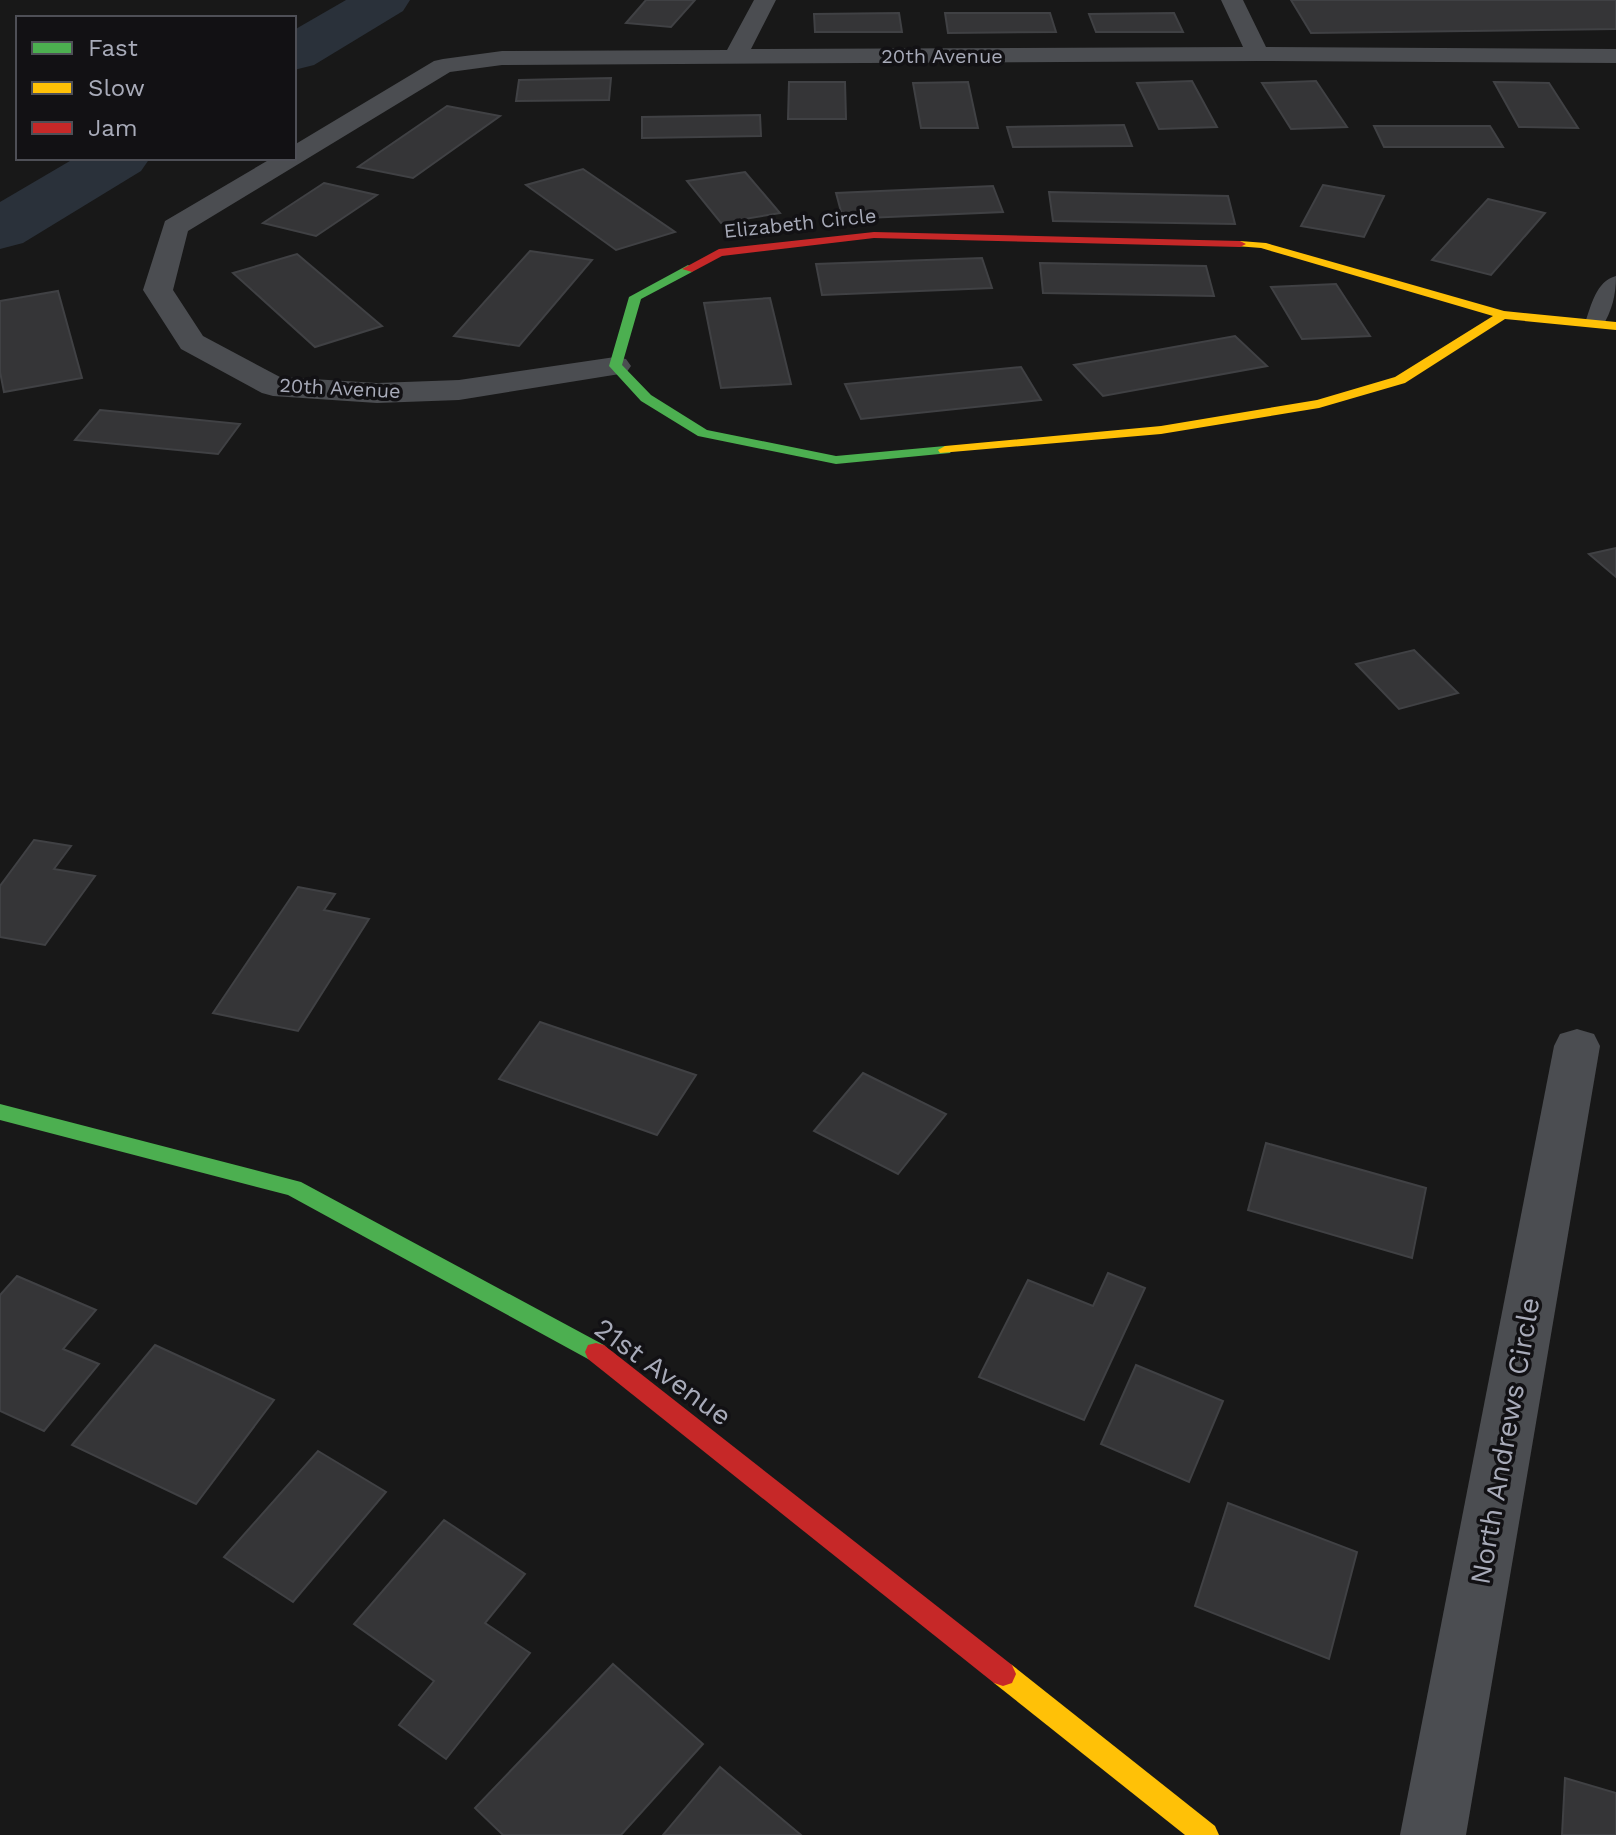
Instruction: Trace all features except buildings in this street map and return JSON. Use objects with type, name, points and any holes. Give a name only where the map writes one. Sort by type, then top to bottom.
[{"type":"street","points":[[735,58],[765,0]]},
{"type":"street","points":[[1232,0],[1258,54]]},
{"type":"street","name":"20th Avenue","points":[[296,155],[443,66],[502,58],[1258,54],[1616,56]]},
{"type":"street","name":"20th Avenue","points":[[287,160],[175,227],[158,290],[192,342],[273,386],[377,393],[459,390],[615,366]]},
{"type":"street","name":"Elizabeth Circle","points":[[615,366],[635,297],[719,253],[874,235],[1262,245],[1503,315],[1606,324]]},
{"type":"street","points":[[615,366],[646,398],[703,433],[836,460],[1161,430],[1319,404],[1400,380],[1503,315]]},
{"type":"street","name":"North Andrews Circle","points":[[1433,1835],[1577,1046]]},
{"type":"street","name":"21st Avenue","points":[[0,1112],[294,1188],[605,1357],[1206,1835]]},
{"type":"lane","points":[[1606,324],[1608,290],[1616,282]]},
{"type":"waterway","points":[[296,52],[384,0]]},
{"type":"waterway","points":[[0,229],[116,160]]},
{"type":"traffic: fast","points":[[688,269],[635,297],[615,366],[646,398],[703,433],[836,460],[945,450]]},
{"type":"traffic: fast","points":[[0,1112],[294,1188],[596,1352]]},
{"type":"traffic: slow","points":[[1240,244],[1262,245],[1503,315],[1616,326]]},
{"type":"traffic: slow","points":[[945,450],[1161,430],[1319,404],[1400,380],[1503,315]]},
{"type":"traffic: slow","points":[[1003,1674],[1206,1835]]},
{"type":"traffic: jam","points":[[688,269],[719,253],[874,235],[1240,244]]},
{"type":"traffic: jam","points":[[596,1352],[1003,1674]]}]
